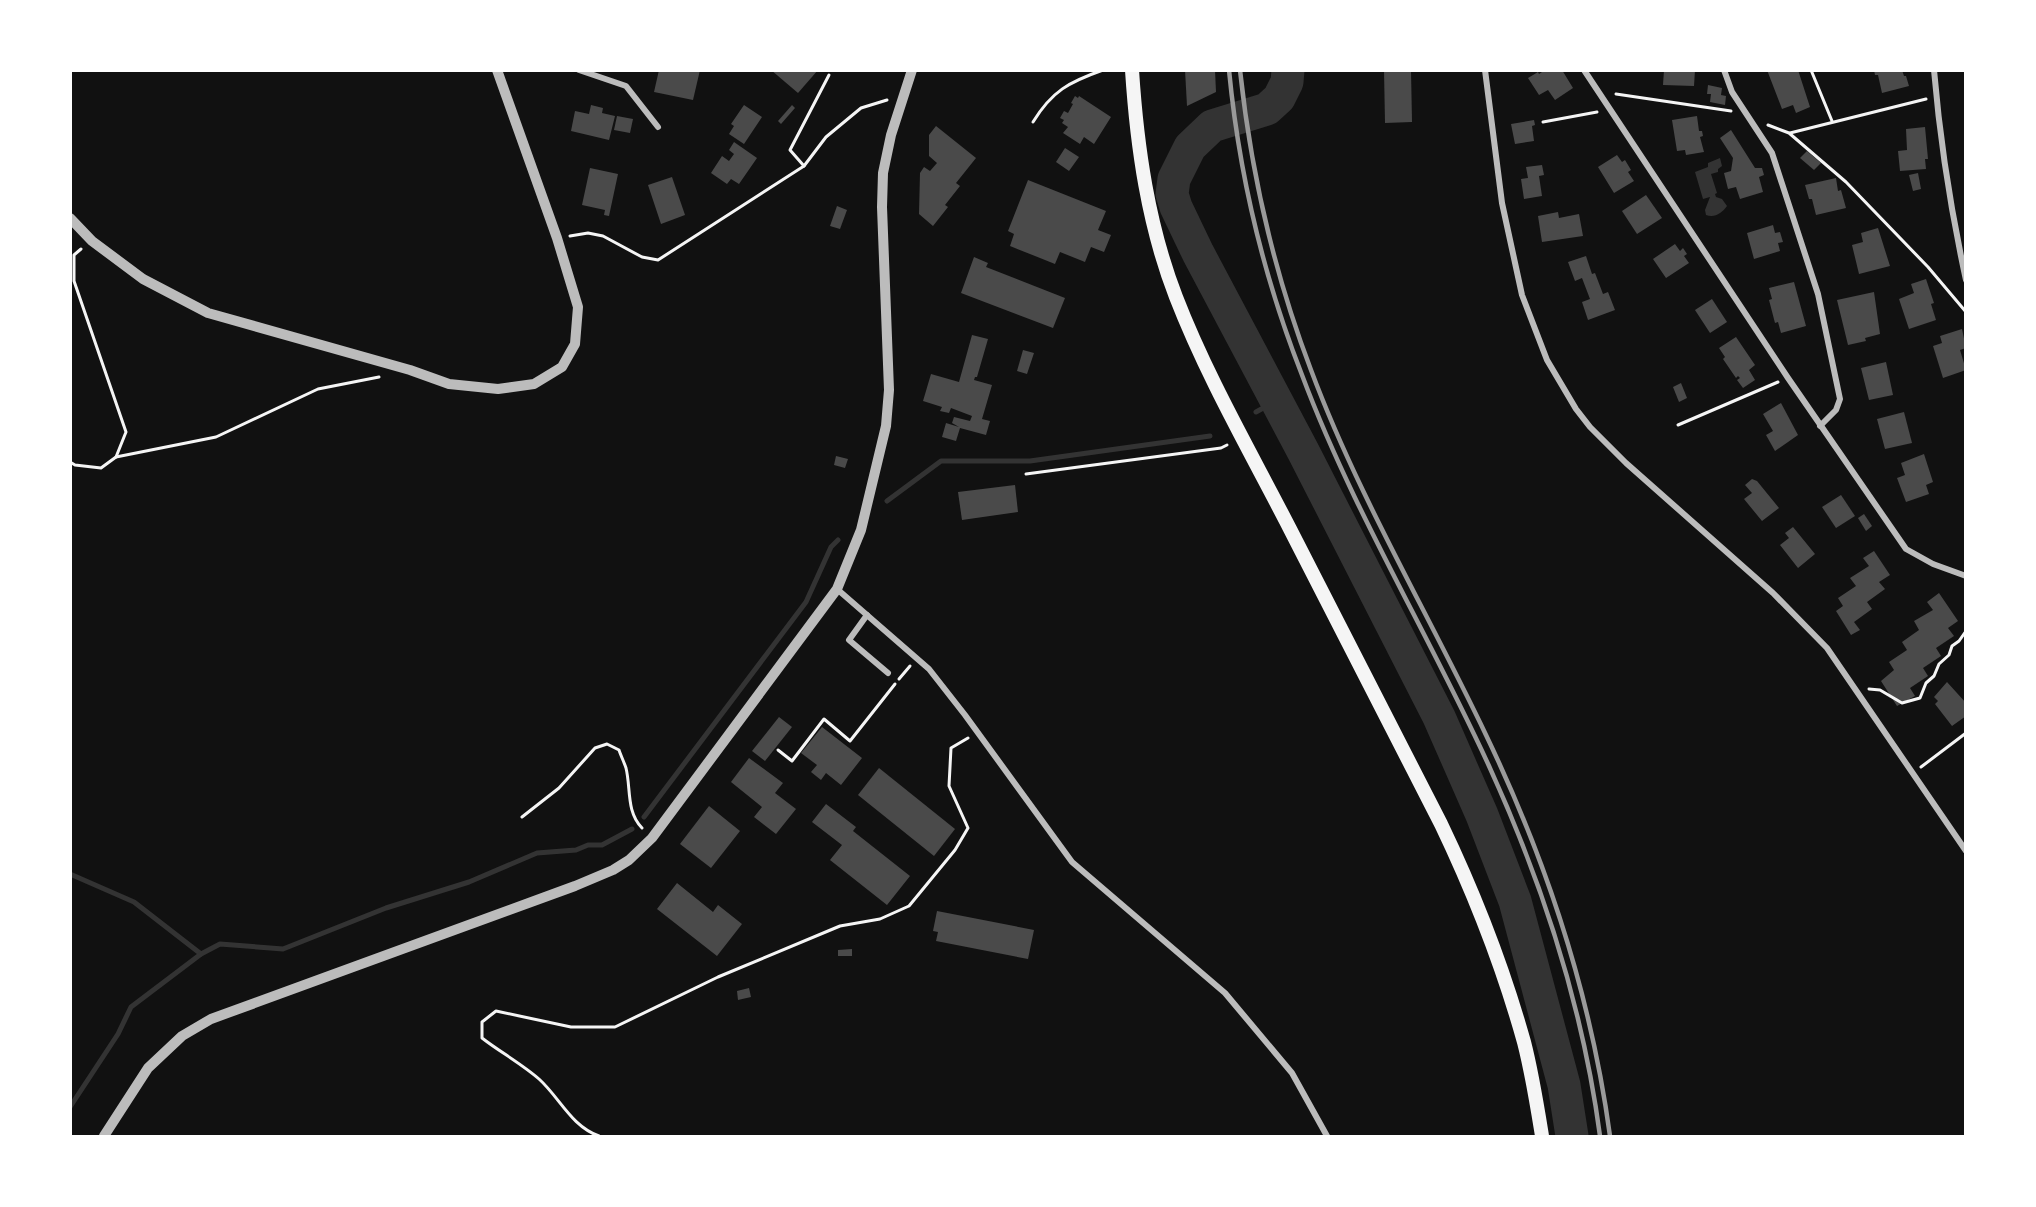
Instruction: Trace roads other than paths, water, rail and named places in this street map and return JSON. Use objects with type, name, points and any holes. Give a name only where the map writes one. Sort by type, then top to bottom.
[{"type":"main road","points":[[1132,70],[1138,147],[1161,252],[1175,296],[1192,336],[1242,437],[1467,878],[1507,987],[1524,1044],[1542,1137]]},
{"type":"street","points":[[579,70],[626,86],[658,127]]},
{"type":"street","points":[[104,1137],[148,1068],[182,1036],[211,1019],[585,882],[629,860],[652,837],[837,589],[861,530],[885,426],[889,390],[882,207],[883,173],[891,135],[912,70]]},
{"type":"street","points":[[1485,70],[1502,203],[1522,295],[1547,360],[1576,409],[1590,427],[1626,463],[1773,593],[1827,648],[1965,851]]},
{"type":"street","points":[[1584,70],[1820,426],[1906,549],[1933,564],[1965,576]]},
{"type":"street","points":[[1724,70],[1732,92],[1772,153],[1818,294],[1840,399],[1836,410],[1820,426]]},
{"type":"street","points":[[1934,70],[1939,133],[1965,280]]},
{"type":"street","points":[[70,218],[92,241],[142,279],[208,313],[410,370],[449,384],[498,389],[534,384],[562,367],[575,344],[578,306],[501,72]]},
{"type":"street","points":[[837,589],[929,669],[1072,862],[1225,993],[1292,1073],[1327,1137]]},
{"type":"street","points":[[867,615],[849,640],[888,672]]},
{"type":"waterway","points":[[1288,70],[1287,82],[1279,98],[1267,109],[1212,126],[1190,147],[1174,179],[1172,194],[1198,253],[1303,451],[1439,717],[1482,815],[1515,901],[1564,1085],[1572,1136]]},
{"type":"waterway","points":[[1256,412],[1276,401]]},
{"type":"waterway","points":[[887,501],[941,461],[1030,461],[1210,436]]},
{"type":"waterway","points":[[644,817],[806,602],[831,547],[838,540]]},
{"type":"waterway","points":[[70,1107],[118,1034],[131,1007],[201,954],[220,944],[283,949],[386,908],[469,882],[537,853],[602,845],[632,829]]},
{"type":"waterway","points":[[70,874],[134,902],[201,954]]},
{"type":"railway","points":[[1229,70],[1246,187],[1265,263],[1288,338],[1344,475],[1466,717],[1527,856],[1572,994],[1593,1088],[1600,1136]]},
{"type":"railway","points":[[1240,70],[1251,147],[1266,222],[1275,260],[1298,333],[1350,463],[1464,689],[1528,832],[1564,931],[1578,981],[1602,1084],[1610,1136]]}]
